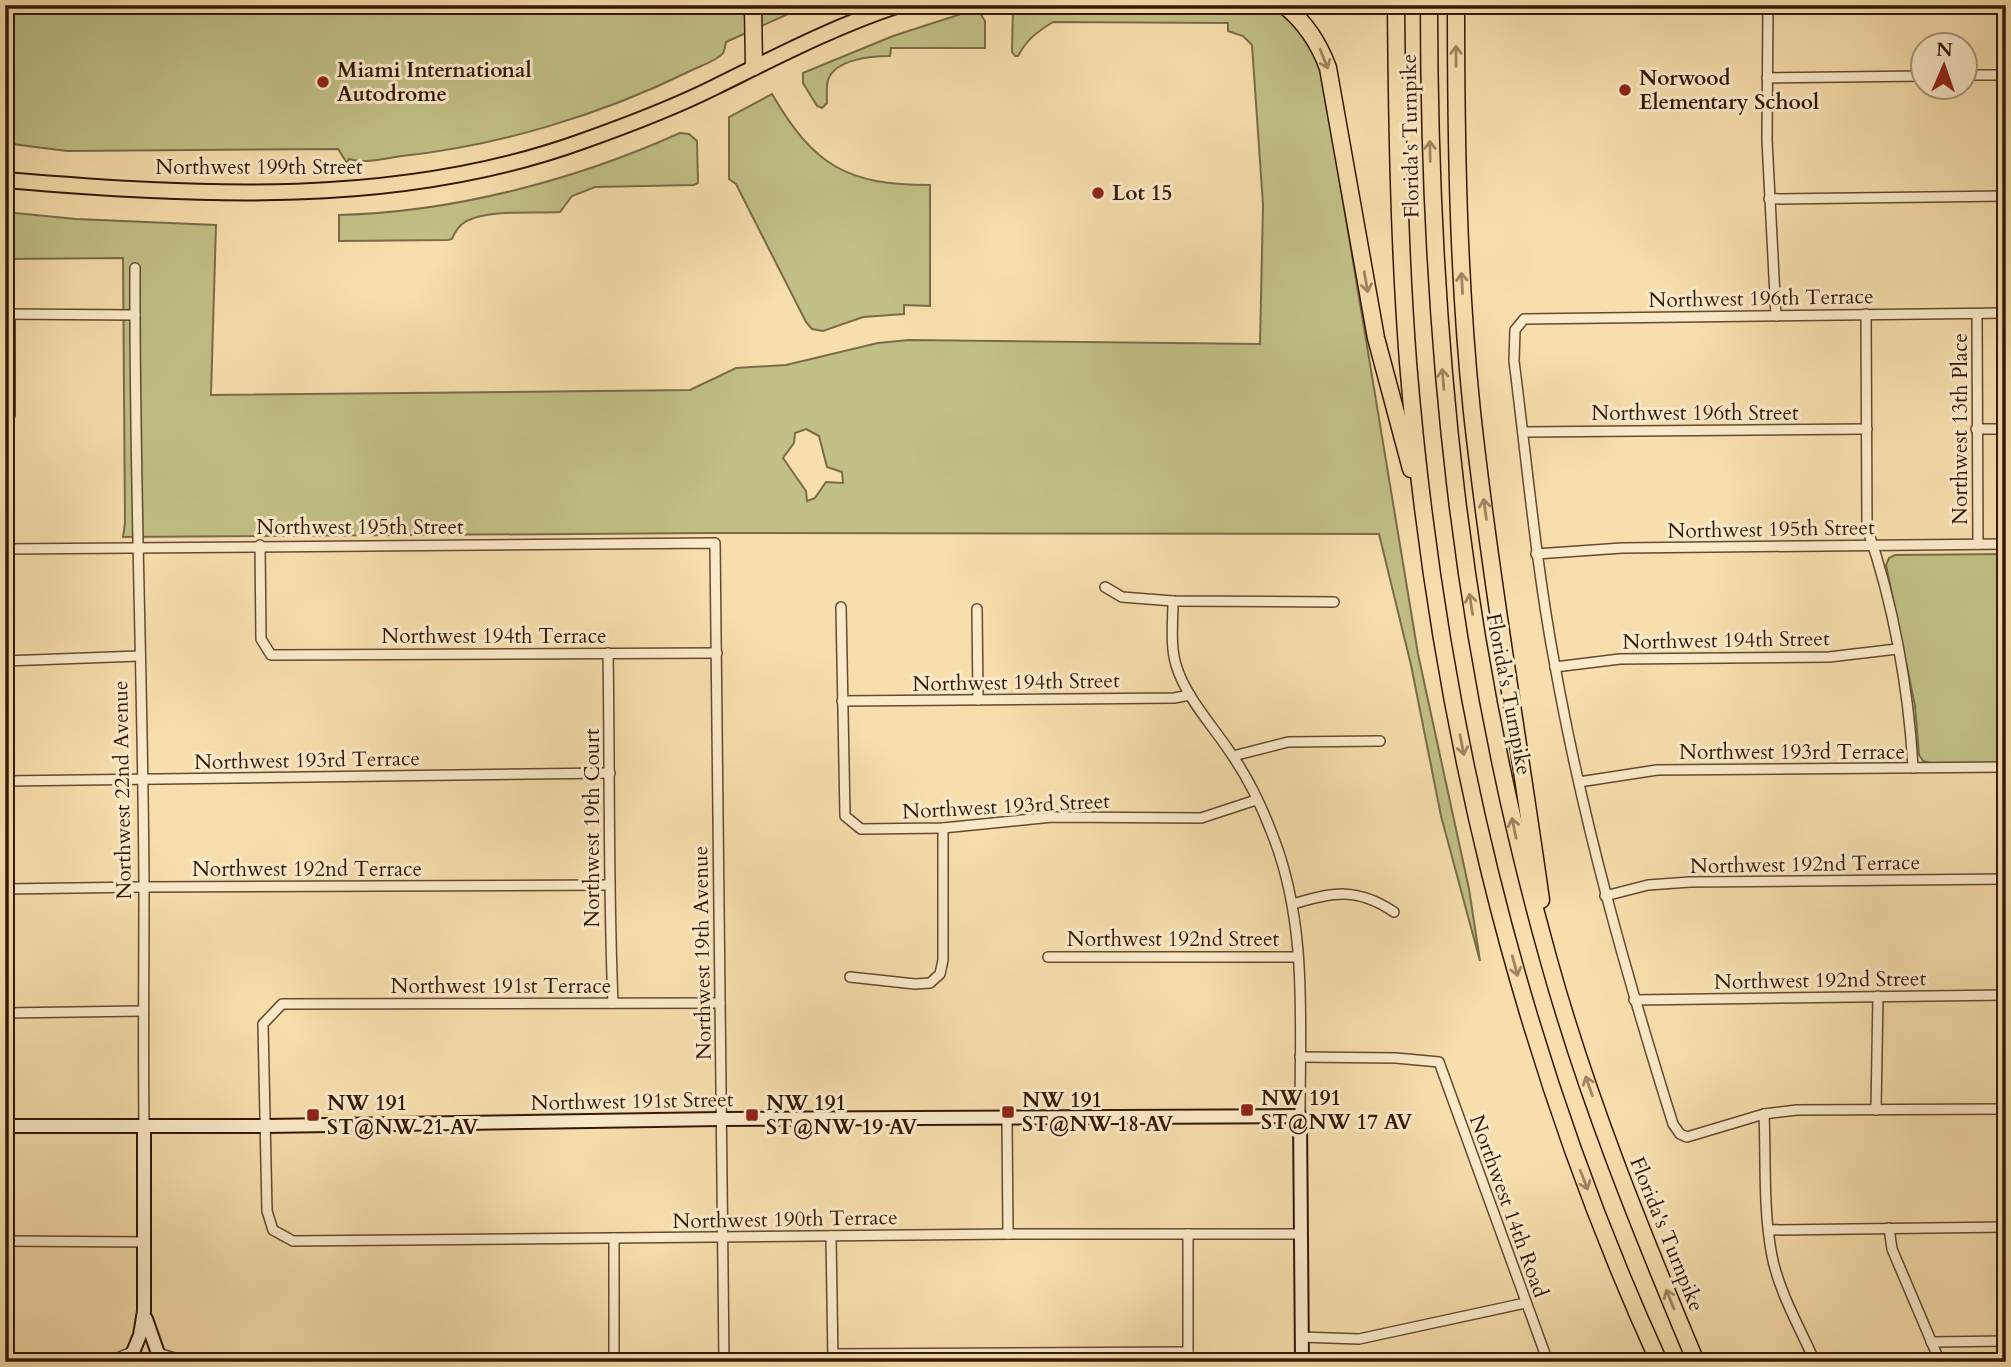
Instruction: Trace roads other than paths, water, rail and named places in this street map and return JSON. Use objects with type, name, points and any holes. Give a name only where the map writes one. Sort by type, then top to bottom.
[{"type":"highway","points":[[753,5],[754,67]]},
{"type":"highway","points":[[1284,5],[1309,30],[1318,43],[1328,68],[1376,338],[1426,527]]},
{"type":"highway","name":"Florida's Turnpike","points":[[1396,5],[1402,275],[1410,377],[1426,527],[1449,678],[1466,766],[1521,989],[1546,1075],[1576,1160],[1634,1305],[1660,1362]]},
{"type":"highway","name":"Florida's Turnpike","points":[[1429,5],[1431,175],[1442,372],[1455,496],[1472,609],[1500,761],[1529,890],[1576,1051],[1612,1153],[1696,1362]]},
{"type":"highway","points":[[1456,5],[1459,220],[1472,412],[1550,965]]},
{"type":"main road","name":"Northwest 199th Street","points":[[5,180],[82,187],[230,192],[324,192],[410,184],[498,166],[580,142],[670,107],[827,32],[900,5]]},
{"type":"street","points":[[1768,5],[1769,199],[1776,316]]},
{"type":"street","points":[[1980,75],[2006,75]]},
{"type":"street","points":[[1767,78],[1910,76]]},
{"type":"street","points":[[1769,199],[2006,196]]},
{"type":"street","name":"Northwest 22nd Avenue","points":[[132,1354],[144,1311],[145,1242],[142,1011],[144,887],[135,268]]},
{"type":"street","name":"Northwest 196th Terrace","points":[[1523,432],[1514,361],[1515,330],[1524,319],[2006,313]]},
{"type":"street","points":[[5,426],[10,415],[8,314],[135,315]]},
{"type":"street","points":[[1866,314],[1867,528],[1879,559],[1909,711],[1913,768]]},
{"type":"street","name":"Northwest 13th Place","points":[[1977,314],[1978,544]]},
{"type":"street","name":"Northwest 196th Street","points":[[1523,432],[1867,429]]},
{"type":"street","points":[[1976,429],[2006,429]]},
{"type":"street","points":[[1523,432],[1536,554],[1555,667],[1579,782],[1605,896],[1673,1125],[1680,1134],[1687,1137],[1765,1114],[1797,1110],[2006,1109]]},
{"type":"street","name":"Northwest 195th Street","points":[[5,549],[715,543]]},
{"type":"street","name":"Northwest 19th Avenue","points":[[715,543],[724,1362]]},
{"type":"street","name":"Northwest 195th Street","points":[[1536,554],[1622,548],[2006,544]]},
{"type":"street","name":"Northwest 194th Terrace","points":[[260,545],[261,639],[271,655],[717,653]]},
{"type":"street","points":[[1105,587],[1122,597],[1173,601],[1334,602]]},
{"type":"street","points":[[1173,601],[1175,664],[1190,695],[1233,756],[1271,830],[1287,876],[1293,904],[1298,957],[1300,1057],[1302,1362]]},
{"type":"street","points":[[841,607],[842,701]]},
{"type":"street","points":[[977,609],[978,700]]},
{"type":"street","name":"Northwest 194th Street","points":[[1555,667],[1620,659],[1829,657],[1897,649]]},
{"type":"street","name":"Northwest 19th Court","points":[[608,653],[608,885],[613,1003]]},
{"type":"street","points":[[5,661],[139,656]]},
{"type":"street","name":"Northwest 194th Street","points":[[842,701],[1174,698],[1190,695]]},
{"type":"street","name":"Northwest 193rd Street","points":[[842,701],[845,816],[861,830],[943,828],[1052,817],[1201,818],[1256,800]]},
{"type":"street","points":[[1233,756],[1288,742],[1380,741]]},
{"type":"street","name":"Northwest 193rd Terrace","points":[[1579,782],[1657,770],[2006,767]]},
{"type":"street","name":"Northwest 193rd Terrace","points":[[5,781],[610,773]]},
{"type":"street","points":[[850,977],[915,985],[930,983],[940,974],[943,828]]},
{"type":"street","name":"Northwest 192nd Terrace","points":[[1605,896],[1648,885],[1690,883],[2006,879]]},
{"type":"street","name":"Northwest 192nd Terrace","points":[[5,889],[608,885]]},
{"type":"street","points":[[1293,904],[1328,893],[1372,900],[1394,912]]},
{"type":"street","name":"Northwest 192nd Street","points":[[1048,957],[1298,957]]},
{"type":"street","name":"Northwest 192nd Street","points":[[1634,1000],[2006,995]]},
{"type":"street","points":[[1876,1110],[1878,996]]},
{"type":"street","name":"Northwest 191st Terrace","points":[[266,1126],[263,1024],[282,1004],[720,1003]]},
{"type":"street","points":[[5,1013],[142,1011]]},
{"type":"street","name":"Northwest 14th Road","points":[[1300,1057],[1396,1058],[1439,1062],[1548,1362]]},
{"type":"street","points":[[1765,1114],[1769,1230],[1773,1258],[1783,1290],[1815,1362]]},
{"type":"street","name":"Northwest 191st Street","points":[[5,1126],[1300,1116]]},
{"type":"street","points":[[1007,1119],[1008,1234]]},
{"type":"street","name":"Northwest 190th Terrace","points":[[266,1126],[267,1210],[273,1230],[293,1241],[1301,1234]]},
{"type":"street","points":[[1769,1230],[2006,1227]]},
{"type":"street","points":[[1889,1228],[1892,1249],[1940,1362]]},
{"type":"street","points":[[831,1236],[833,1358],[1188,1357],[1188,1234]]},
{"type":"street","points":[[55,1362],[111,1361],[132,1354],[143,1346],[158,1355],[180,1361],[614,1360],[614,1238]]},
{"type":"street","points":[[5,1241],[145,1242]]},
{"type":"street","points":[[1301,1337],[1359,1339],[1525,1303]]},
{"type":"street","name":"Northwest 22nd Avenue","points":[[144,1311],[158,1355]]},
{"type":"street","points":[[1931,1342],[2006,1341]]},
{"type":"place","name":"Miami International Autodrome","points":[[323,82]]},
{"type":"place","name":"Norwood Elementary School","points":[[1625,90]]},
{"type":"place","name":"Lot 15","points":[[1098,193]]},
{"type":"place","name":"NW 191 ST@NW 17 AV","points":[[1247,1110]]},
{"type":"place","name":"NW 191 ST@NW 18 AV","points":[[1008,1112]]},
{"type":"place","name":"NW 191 ST@NW 21 AV","points":[[313,1115]]},
{"type":"place","name":"NW 191 ST@NW 19 AV","points":[[752,1115]]}]
